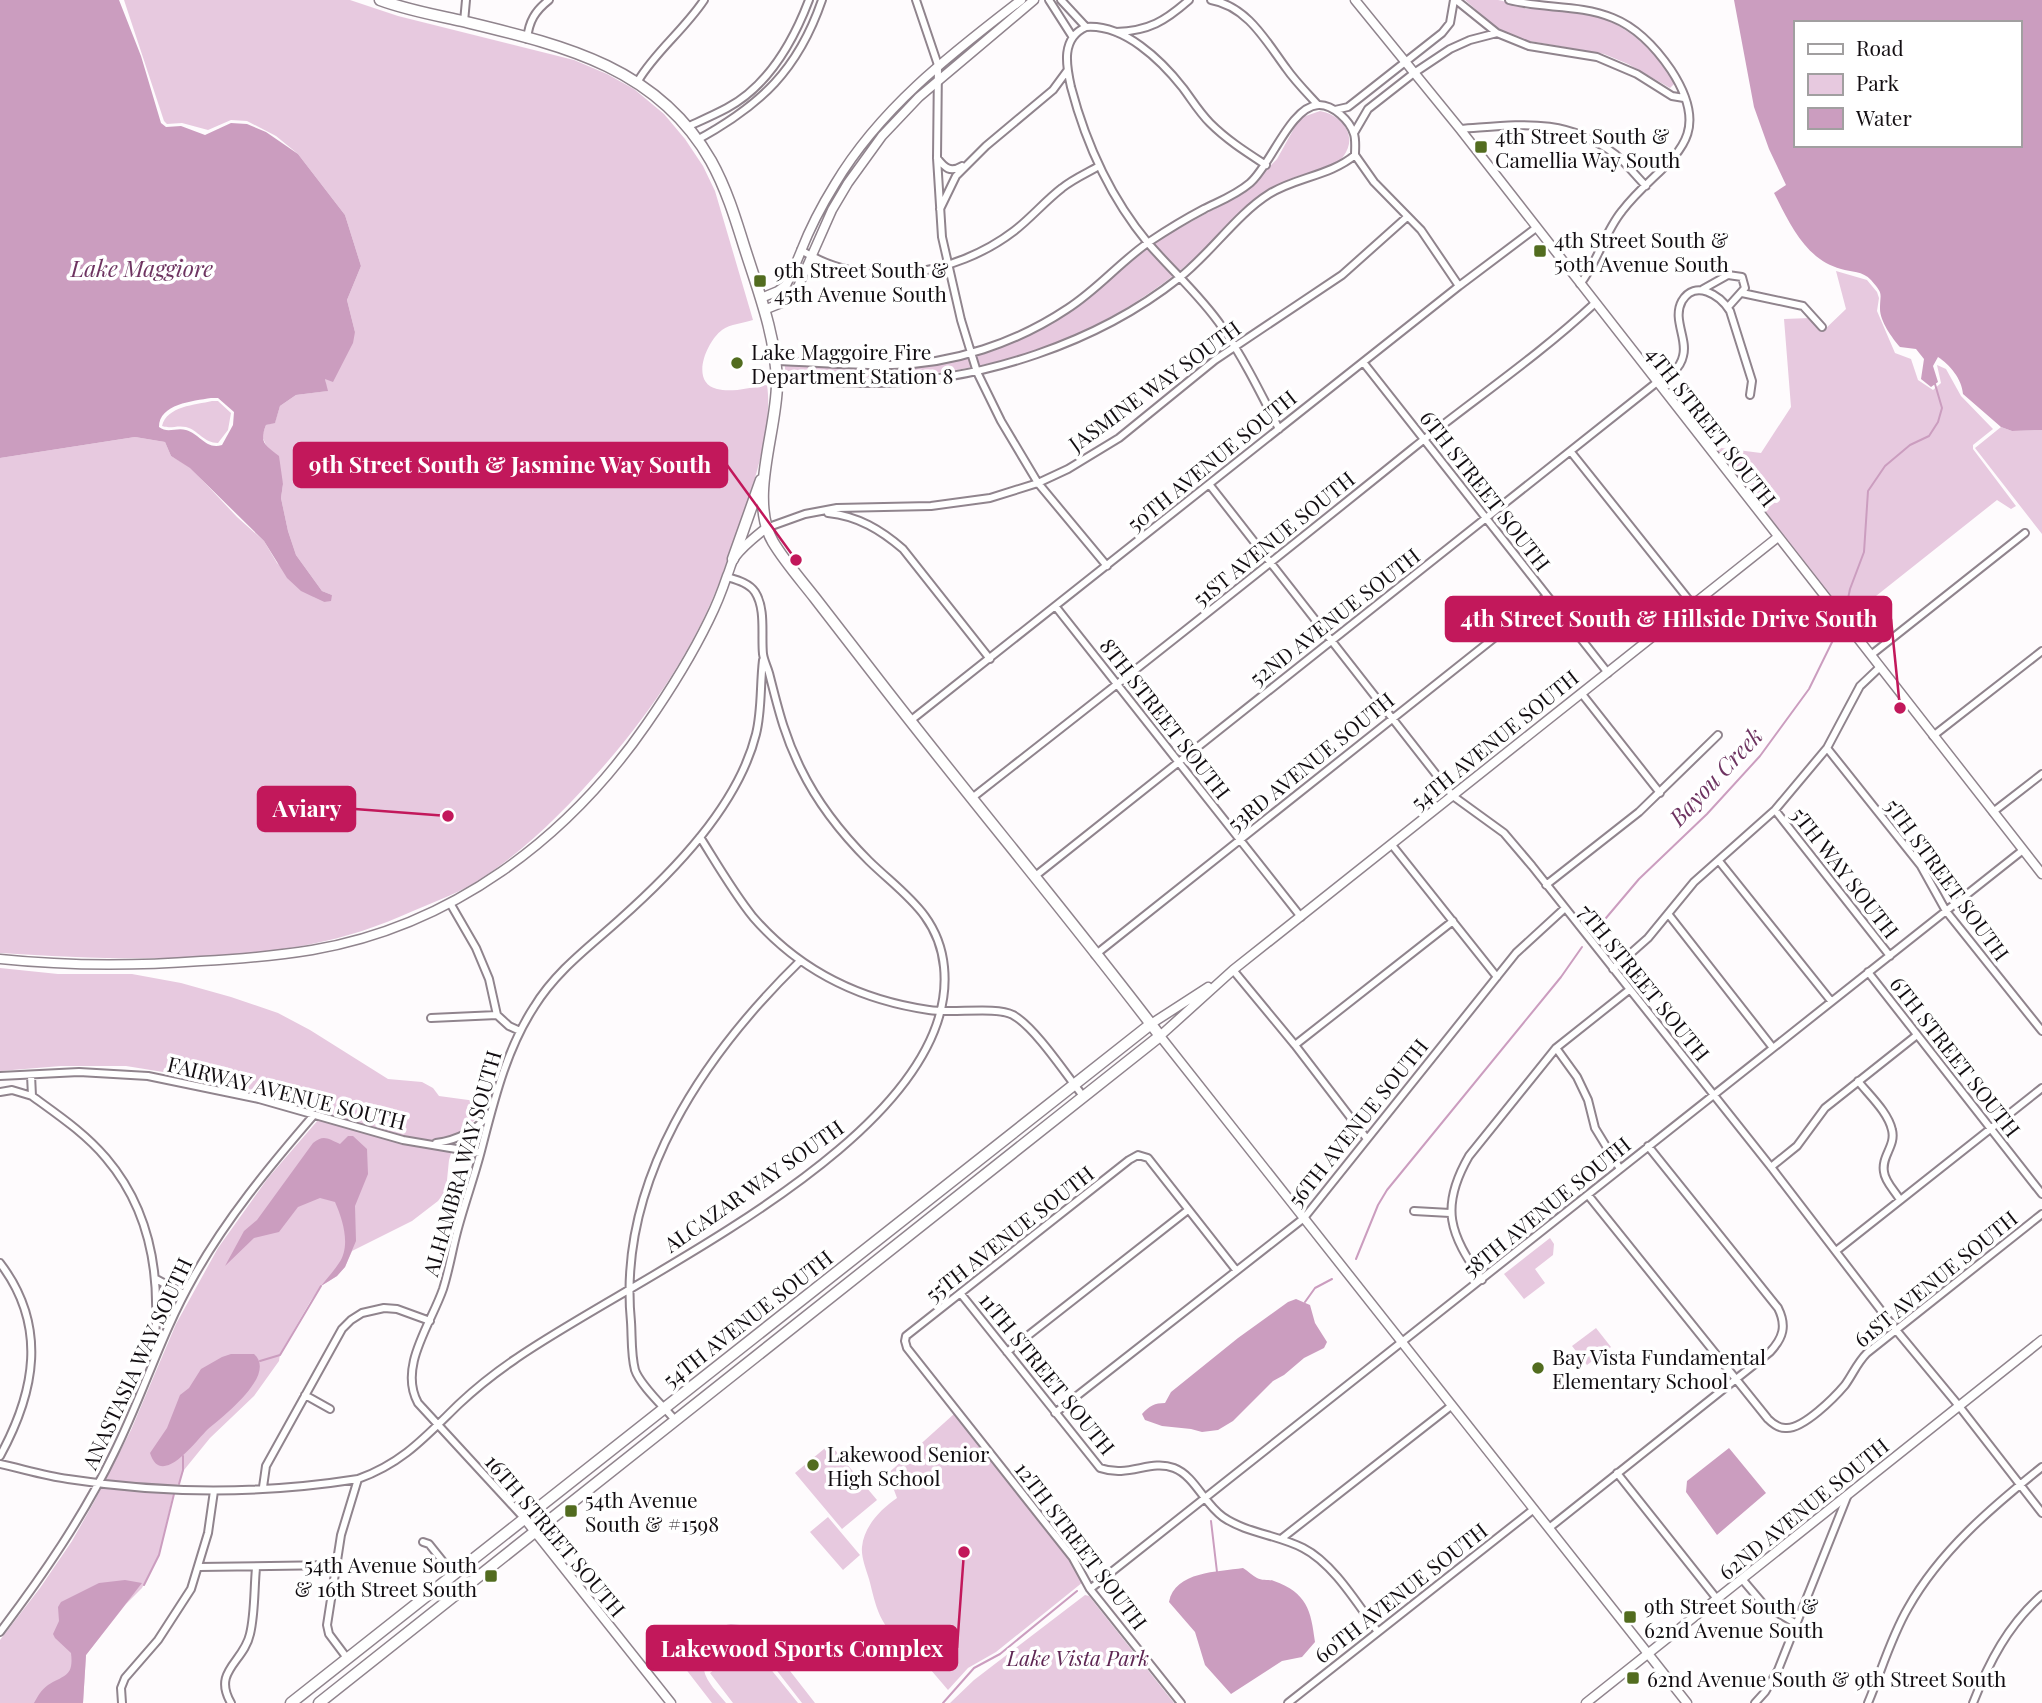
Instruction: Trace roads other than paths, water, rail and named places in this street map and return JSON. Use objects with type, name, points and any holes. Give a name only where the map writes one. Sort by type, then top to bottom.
[{"type":"main road","points":[[380,0],[591,57],[638,81],[659,98],[697,140],[723,184],[761,298],[775,361],[776,415],[763,495],[766,528],[793,570],[910,721],[1160,1035]]},
{"type":"main road","points":[[733,559],[767,464]]},
{"type":"main road","name":"54TH AVENUE SOUTH","points":[[291,1703],[1152,1024]]},
{"type":"main road","name":"54TH AVENUE SOUTH","points":[[319,1703],[1160,1035]]},
{"type":"street","points":[[464,22],[466,0]]},
{"type":"street","points":[[527,38],[534,14],[549,0]]},
{"type":"street","points":[[638,81],[704,0]]},
{"type":"street","points":[[687,127],[729,107],[749,93],[787,48],[809,0]]},
{"type":"street","points":[[697,140],[748,109],[775,83],[805,41],[822,0]]},
{"type":"street","points":[[916,0],[939,65],[939,212],[948,266],[977,372],[1001,421],[1038,483],[1107,566]]},
{"type":"street","points":[[761,298],[786,285],[818,214],[854,156],[893,108],[939,65],[1021,0]]},
{"type":"street","points":[[764,310],[791,296],[803,276],[832,211],[864,159],[899,117],[1034,0]]},
{"type":"street","points":[[1049,0],[1072,36]]},
{"type":"street","points":[[1061,0],[1086,27]]},
{"type":"street","points":[[1114,32],[1146,29],[1173,14],[1188,1],[1196,0]]},
{"type":"street","points":[[1211,0],[1228,4],[1253,25],[1286,69],[1318,105],[1335,110],[1348,107],[1442,33],[1450,23],[1455,0],[1497,33],[1529,46],[1597,57],[1637,74],[1672,96],[1685,98]]},
{"type":"street","name":"4TH STREET SOUTH","points":[[1355,0],[1460,129],[1594,304],[2042,874]]},
{"type":"street","points":[[1509,0],[1526,4],[1576,7],[1616,19],[1634,29],[1650,43],[1675,76],[1692,116],[1691,128],[1666,167],[1623,209],[1580,284]]},
{"type":"street","points":[[1266,165],[1227,140],[1155,58],[1114,32],[1095,26],[1086,27],[1072,36],[1068,46],[1067,71],[1080,121],[1099,166],[1119,202],[1148,243],[1221,324],[1279,429]]},
{"type":"street","points":[[1459,286],[1433,246],[1374,182],[1355,155],[1354,133],[1368,109],[1414,73],[1450,49],[1497,33]]},
{"type":"street","points":[[939,212],[956,176],[1053,90],[1067,71]]},
{"type":"street","points":[[775,361],[895,365],[971,353],[1023,333],[1067,309],[1148,243],[1177,224],[1237,193],[1266,165],[1293,121],[1307,109],[1318,105]]},
{"type":"street","points":[[1335,110],[1354,133]]},
{"type":"street","points":[[1460,129],[1530,125],[1558,127],[1589,139],[1616,156],[1646,186]]},
{"type":"street","points":[[777,379],[878,383],[948,377],[1013,362],[1087,333],[1151,297],[1180,277],[1268,194],[1289,184],[1334,170],[1355,155]]},
{"type":"street","points":[[937,158],[951,170],[970,161]]},
{"type":"street","points":[[801,250],[844,268],[869,273],[902,273],[948,266],[994,244],[1014,231],[1065,186],[1099,166]]},
{"type":"street","name":"JASMINE WAY SOUTH","points":[[766,528],[806,514],[861,506],[931,506],[960,503],[990,498],[1038,483],[1094,455],[1119,438],[1235,346],[1342,275],[1407,216]]},
{"type":"street","name":"50TH AVENUE SOUTH","points":[[910,721],[1535,228]]},
{"type":"street","points":[[1703,289],[1728,275],[1742,276],[1745,284],[1742,293],[1728,307]]},
{"type":"street","name":"52ND AVENUE SOUTH","points":[[1034,877],[1656,383],[1671,374],[1680,365],[1685,354],[1679,309],[1688,295],[1697,289],[1703,289]]},
{"type":"street","points":[[1703,289],[1728,307],[1752,381],[1750,395]]},
{"type":"street","points":[[1742,293],[1802,306],[1822,327]]},
{"type":"street","name":"51ST AVENUE SOUTH","points":[[972,798],[1424,439],[1556,340],[1594,304]]},
{"type":"street","name":"6TH STREET SOUTH","points":[[1363,362],[1608,673]]},
{"type":"street","points":[[1571,452],[1693,605]]},
{"type":"street","name":"7TH STREET SOUTH","points":[[1209,484],[1453,796],[1504,833],[1771,1167],[1896,1330],[2042,1513]]},
{"type":"street","points":[[822,512],[843,514],[862,521],[896,543],[990,659]]},
{"type":"street","points":[[0,959],[144,964],[246,958],[314,949],[373,934],[428,914],[450,902],[521,859],[556,831],[611,771],[646,725],[687,661],[709,620],[733,559],[766,528]]},
{"type":"street","points":[[1871,655],[2025,533]]},
{"type":"street","name":"54TH AVENUE SOUTH","points":[[1160,1035],[1233,970],[1778,537]]},
{"type":"street","name":"ALCAZAR WAY SOUTH","points":[[437,1426],[462,1401],[514,1360],[738,1223],[850,1141],[878,1115],[904,1085],[935,1034],[942,1012],[945,987],[940,946],[933,929],[912,898],[852,843],[815,796],[785,734],[763,657],[761,613],[756,592],[742,582],[727,577]]},
{"type":"street","name":"53RD AVENUE SOUTH","points":[[1095,955],[1547,596]]},
{"type":"street","name":"8TH STREET SOUTH","points":[[1056,607],[1301,917]]},
{"type":"street","points":[[1933,736],[2042,651]]},
{"type":"street","name":"ALHAMBRA WAY SOUTH","points":[[437,1426],[418,1404],[410,1382],[414,1360],[443,1288],[492,1109],[520,1031],[535,1004],[566,966],[653,888],[699,837],[746,764],[759,719],[763,657]]},
{"type":"street","points":[[1613,969],[1648,938],[1694,882],[1775,810],[1826,748],[1860,686],[1880,667]]},
{"type":"street","points":[[1582,694],[1660,793]]},
{"type":"street","points":[[1546,886],[1660,793],[1718,735]]},
{"type":"street","name":"5TH STREET SOUTH","points":[[1826,748],[1921,866],[1946,911],[2042,1031]]},
{"type":"street","points":[[1993,812],[2042,774]]},
{"type":"street","name":"5TH WAY SOUTH","points":[[1775,810],[1890,956]]},
{"type":"street","points":[[699,837],[753,917],[800,961],[836,982],[882,1001],[942,1012],[1001,1011],[1012,1015],[1028,1028],[1083,1097]]},
{"type":"street","points":[[1392,845],[1497,977]]},
{"type":"street","name":"58TH AVENUE SOUTH","points":[[1090,1589],[2023,850]]},
{"type":"street","points":[[1719,861],[1831,1001]]},
{"type":"street","points":[[450,902],[476,948],[489,979],[497,1015],[509,1026],[520,1031]]},
{"type":"street","name":"56TH AVENUE SOUTH","points":[[1055,1413],[1304,1218],[1516,953],[1564,909]]},
{"type":"street","points":[[1669,915],[1773,1048]]},
{"type":"street","points":[[1295,1045],[1453,921]]},
{"type":"street","points":[[675,1420],[635,1370],[628,1292],[645,1194],[671,1129],[706,1072],[737,1028],[800,961]]},
{"type":"street","points":[[1233,970],[1367,1139]]},
{"type":"street","name":"54TH AVENUE SOUTH","points":[[1152,1024],[1233,970]]},
{"type":"street","name":"6TH STREET SOUTH","points":[[1868,972],[2042,1194]]},
{"type":"street","points":[[1482,1280],[1462,1251],[1454,1232],[1450,1213],[1459,1173],[1469,1156],[1556,1048],[1629,990]]},
{"type":"street","points":[[431,1018],[497,1015]]},
{"type":"street","points":[[1160,1035],[1687,1703]]},
{"type":"street","points":[[1771,1167],[1797,1146],[1825,1108],[1917,1035]]},
{"type":"street","points":[[1556,1048],[1577,1077],[1588,1100],[1595,1128],[1620,1169]]},
{"type":"street","name":"FAIRWAY AVENUE SOUTH","points":[[0,1076],[79,1072],[148,1076],[259,1099],[313,1116],[426,1144],[480,1153]]},
{"type":"street","points":[[31,1075],[32,1096]]},
{"type":"street","points":[[1858,1081],[1888,1118],[1892,1128],[1891,1150],[1884,1161],[1884,1173],[1900,1199]]},
{"type":"street","points":[[1836,1251],[2042,1088]]},
{"type":"street","points":[[0,1092],[12,1090],[32,1096],[89,1141],[123,1181],[145,1228],[156,1279],[156,1333],[152,1362]]},
{"type":"street","points":[[426,1144],[457,1138],[478,1125],[492,1109]]},
{"type":"street","name":"ANASTASIA WAY SOUTH","points":[[0,1632],[60,1549],[99,1483],[128,1425],[152,1362],[184,1294],[210,1250],[244,1200],[313,1116]]},
{"type":"street","points":[[1549,1528],[1736,1380],[1778,1343],[1784,1334],[1784,1323],[1778,1308],[1648,1146]]},
{"type":"street","name":"55TH AVENUE SOUTH","points":[[905,1341],[906,1336],[1129,1160],[1138,1156],[1148,1158],[1188,1210]]},
{"type":"street","points":[[1588,1195],[1736,1380]]},
{"type":"street","points":[[1007,1352],[1188,1210],[1236,1270]]},
{"type":"street","points":[[1414,1211],[1450,1213]]},
{"type":"street","name":"61ST AVENUE SOUTH","points":[[1736,1380],[1776,1426],[1788,1429],[1796,1426],[1826,1404],[1847,1382],[1857,1363],[2042,1214]]},
{"type":"street","points":[[0,1263],[16,1287],[26,1314],[32,1355],[26,1401],[0,1456]]},
{"type":"street","points":[[841,1268],[852,1281]]},
{"type":"street","points":[[156,1279],[184,1294]]},
{"type":"street","name":"11TH STREET SOUTH","points":[[961,1294],[1100,1468],[1113,1473],[1155,1466],[1175,1468],[1188,1478],[1204,1499],[1226,1519],[1303,1547],[1325,1563],[1378,1632]]},
{"type":"street","points":[[263,1487],[266,1466],[342,1329],[362,1312],[384,1307],[397,1308],[430,1321]]},
{"type":"street","name":"62ND AVENUE SOUTH","points":[[1586,1703],[2042,1340]]},
{"type":"street","name":"12TH STREET SOUTH","points":[[905,1341],[907,1348],[1073,1558],[1090,1589],[1181,1703]]},
{"type":"street","points":[[305,1395],[330,1409]]},
{"type":"street","points":[[1281,1539],[1451,1406]]},
{"type":"street","points":[[0,1464],[65,1479],[214,1491],[314,1485],[358,1479],[378,1472],[397,1461],[437,1426]]},
{"type":"street","name":"16TH STREET SOUTH","points":[[437,1426],[524,1518],[671,1703]]},
{"type":"street","points":[[1868,1703],[1906,1611],[1932,1570],[2003,1497],[2042,1467]]},
{"type":"street","points":[[1617,1473],[1717,1599]]},
{"type":"street","points":[[347,1658],[328,1634],[327,1625],[341,1535],[358,1479]]},
{"type":"street","points":[[121,1703],[121,1688],[125,1678],[158,1640],[191,1589],[208,1533],[214,1491]]},
{"type":"street","points":[[1755,1703],[1772,1682],[1848,1495]]},
{"type":"street","name":"60TH AVENUE SOUTH","points":[[1288,1703],[1534,1509]]},
{"type":"street","points":[[423,1542],[429,1544],[453,1574]]},
{"type":"street","points":[[199,1567],[335,1565]]},
{"type":"street","points":[[231,1703],[225,1692],[224,1681],[251,1634],[256,1568]]},
{"type":"street","points":[[1742,1580],[1764,1605],[1795,1623]]},
{"type":"street","points":[[1972,1703],[1994,1654],[2022,1615],[2042,1595]]},
{"type":"water","name":"Lake Maggiore","points":[[0,0],[119,0],[141,56],[161,123],[166,127],[181,126],[205,135],[231,123],[247,124],[266,132],[298,154],[345,215],[361,266],[347,300],[355,332],[353,343],[333,382],[325,379],[328,391],[296,395],[280,406],[275,423],[266,425],[263,436],[267,446],[279,456],[283,484],[281,498],[296,555],[322,591],[332,595],[331,601],[324,602],[301,591],[287,578],[264,541],[190,468],[171,456],[165,442],[135,437],[0,458]],"holes":[[[218,398],[234,412],[233,425],[222,445],[207,444],[186,430],[166,430],[159,427],[160,419],[165,413],[178,405]]]},
{"type":"water","points":[[1734,0],[2042,0],[2042,430],[2012,431],[2001,427],[1963,394],[1955,373],[1938,357],[1933,366],[1938,382],[1931,387],[1921,379],[1924,359],[1916,349],[1900,347],[1890,334],[1881,314],[1880,291],[1871,280],[1857,272],[1828,264],[1808,249],[1800,239],[1774,193],[1786,185],[1754,107]]},
{"type":"water","points":[[348,1136],[353,1136],[367,1149],[368,1174],[355,1206],[356,1241],[345,1267],[337,1276],[321,1286],[343,1256],[345,1241],[335,1202],[320,1198],[298,1207],[279,1232],[254,1238],[225,1266],[244,1231],[257,1220],[313,1143],[323,1138],[340,1144]]},
{"type":"water","points":[[1296,1299],[1310,1305],[1315,1323],[1327,1342],[1324,1348],[1304,1358],[1273,1381],[1233,1421],[1218,1430],[1202,1432],[1162,1426],[1145,1420],[1142,1414],[1147,1409],[1155,1404],[1165,1403],[1171,1392],[1238,1338]]},
{"type":"water","points":[[231,1354],[254,1354],[259,1363],[259,1373],[253,1384],[187,1452],[170,1464],[162,1466],[155,1463],[150,1453],[167,1428],[180,1395],[189,1388],[201,1369]]},
{"type":"water","points":[[1729,1448],[1766,1493],[1717,1535],[1686,1492],[1687,1481]]},
{"type":"water","points":[[1243,1568],[1259,1579],[1272,1580],[1285,1586],[1300,1597],[1312,1621],[1315,1642],[1302,1657],[1282,1661],[1231,1694],[1205,1665],[1195,1632],[1169,1602],[1173,1592],[1188,1579],[1210,1572]]},
{"type":"water","points":[[125,1580],[142,1583],[86,1655],[83,1703],[34,1703],[43,1689],[67,1674],[71,1667],[71,1653],[53,1634],[59,1621],[58,1607],[61,1602],[99,1583]]},
{"type":"waterway","name":"Bayou Creek","points":[[1845,613],[1850,589],[1864,552],[1868,491],[1885,466],[1910,445],[1929,436],[1938,422],[1942,408],[1935,384]]},
{"type":"waterway","name":"Bayou Creek","points":[[1595,931],[1639,879],[1707,814],[1760,756],[1809,689],[1838,630]]},
{"type":"waterway","name":"Bayou Creek","points":[[1356,1259],[1387,1190],[1561,977],[1582,947]]},
{"type":"waterway","name":"Bayou Creek","points":[[1305,1302],[1315,1288],[1332,1279]]},
{"type":"waterway","points":[[260,1361],[280,1355],[321,1286]]},
{"type":"waterway","points":[[179,1484],[183,1456]]},
{"type":"waterway","points":[[144,1585],[159,1555],[174,1494]]},
{"type":"waterway","name":"Bayou Creek","points":[[1211,1521],[1217,1572]]},
{"type":"waterway","points":[[943,1703],[974,1668],[1000,1654],[1077,1591]]},
{"type":"place","name":"4th Street South & Camellia Way South","points":[[1481,147]]},
{"type":"place","name":"4th Street South & 50th Avenue South","points":[[1540,251]]},
{"type":"place","name":"9th Street South & 45th Avenue South","points":[[760,281]]},
{"type":"place","name":"Lake Maggoire Fire Department Station 8","points":[[737,363]]},
{"type":"place","name":"9th Street South & Jasmine Way South","points":[[796,560]]},
{"type":"place","name":"4th Street South & Hillside Drive South","points":[[1900,708]]},
{"type":"place","name":"Aviary","points":[[448,816]]},
{"type":"place","name":"Bay Vista Fundamental Elementary School","points":[[1538,1368]]},
{"type":"place","name":"Lakewood Senior High School","points":[[813,1465]]},
{"type":"place","name":"54th Avenue South & #1598","points":[[571,1511]]},
{"type":"place","name":"Lakewood Sports Complex","points":[[964,1552]]},
{"type":"place","name":"54th Avenue South & 16th Street South","points":[[491,1576]]},
{"type":"place","name":"9th Street South & 62nd Avenue South","points":[[1630,1617]]},
{"type":"place","name":"62nd Avenue South & 9th Street South","points":[[1633,1678]]},
{"type":"park label","name":"Lake Vista Park","points":[[1078,1657]]}]
